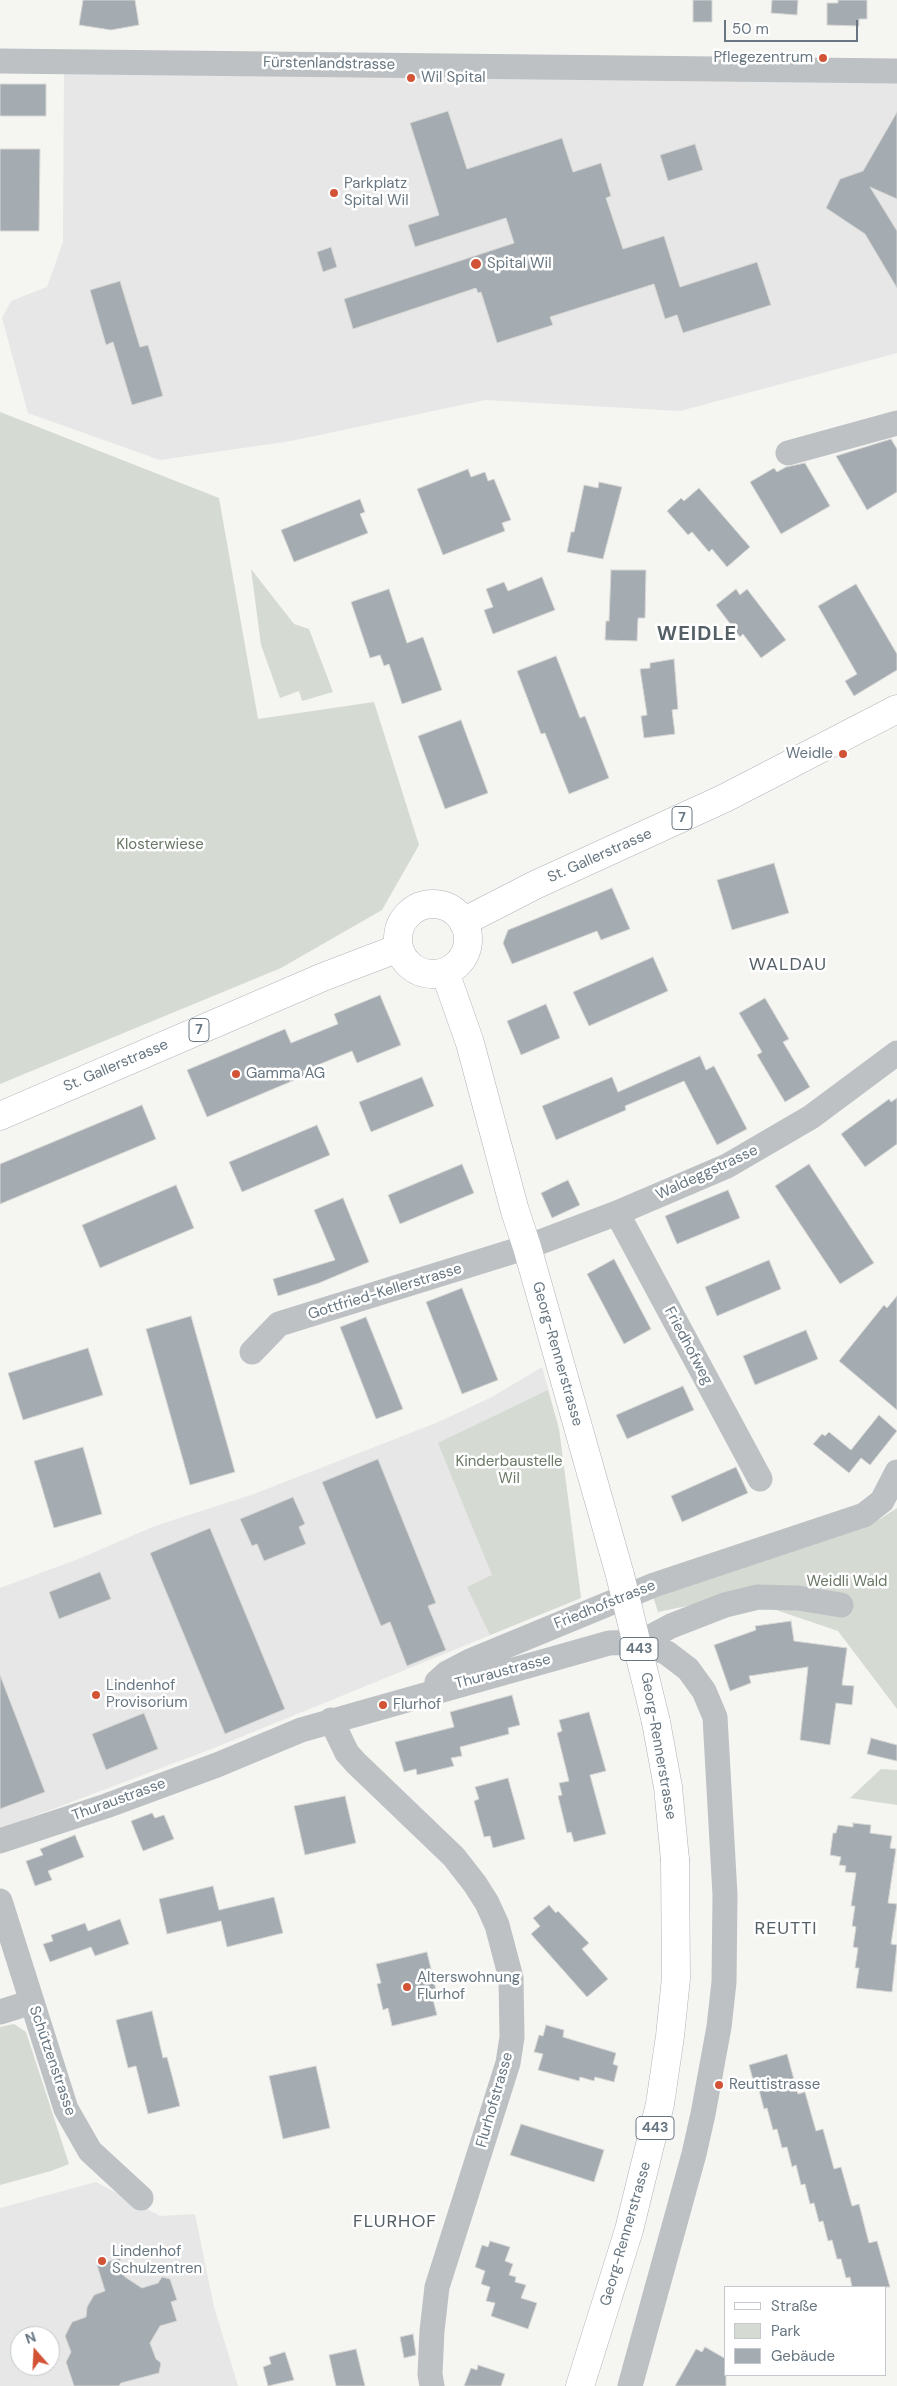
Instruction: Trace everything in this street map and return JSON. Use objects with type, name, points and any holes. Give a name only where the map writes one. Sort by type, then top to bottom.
[{"type":"main road","name":"St. Gallerstrasse","points":[[463,922],[535,885],[725,798],[897,709]]},
{"type":"main road","points":[[431,904],[444,906],[455,912],[463,922],[467,933],[467,945],[463,956],[445,972],[431,974],[417,970],[406,961],[399,948],[398,936],[401,924],[408,914],[419,907],[431,904]]},
{"type":"main road","name":"St. Gallerstrasse","points":[[0,1116],[323,977],[399,948]]},
{"type":"main road","name":"Georg-Rennerstrasse","points":[[445,972],[470,1043],[515,1212],[527,1247],[620,1576],[656,1722],[668,1787],[675,1860],[676,1978],[660,2104],[632,2220],[580,2386]]},
{"type":"street","name":"Fürstenlandstrasse","points":[[0,61],[897,70]]},
{"type":"street","points":[[788,453],[897,423]]},
{"type":"street","name":"Waldeggstrasse","points":[[527,1247],[617,1213],[728,1166],[778,1138],[864,1080],[897,1053]]},
{"type":"street","name":"Friedhofweg","points":[[617,1213],[760,1479]]},
{"type":"street","name":"Gottfried-Kellerstrasse","points":[[252,1352],[279,1324],[527,1247]]},
{"type":"street","name":"Friedhofstrasse","points":[[428,1692],[447,1673],[470,1661],[654,1585],[864,1515],[882,1501],[897,1472]]},
{"type":"street","name":"Thuraustrasse","points":[[0,1841],[115,1803],[217,1765],[301,1730],[428,1692],[609,1643],[641,1642],[671,1626],[725,1605],[758,1597],[798,1598],[840,1605]]},
{"type":"street","points":[[630,2386],[694,2154],[701,2122],[719,2027],[724,1982],[725,1924],[725,1895],[714,1717],[704,1691],[688,1670],[666,1653],[641,1642]]},
{"type":"street","name":"Flurhofstrasse","points":[[332,1720],[347,1753],[356,1764],[454,1857],[475,1884],[487,1903],[496,1925],[510,1978],[512,2038],[508,2063],[437,2287],[432,2331],[430,2374],[432,2386]]},
{"type":"street","name":"Schützenstrasse","points":[[0,1901],[66,2109],[90,2150],[141,2198]]},
{"type":"street","points":[[0,2012],[32,2002]]},
{"type":"shaded area","name":"Spital Wil","points":[[64,71],[897,80],[897,353],[680,411],[485,400],[291,441],[160,460],[28,413],[2,318],[11,301],[47,287],[63,242]]},
{"type":"shaded area","points":[[542,1367],[559,1429],[581,1598],[214,1748],[0,1829],[0,1588],[81,1558],[155,1526],[254,1494],[436,1423],[492,1397]]},
{"type":"shaded area","name":"Lindenhof Schulzentren","points":[[96,2182],[160,2216],[195,2214],[214,2307],[238,2386],[0,2386],[0,2208]]},
{"type":"green space","name":"Klosterwiese","points":[[0,412],[219,498],[258,719],[374,702],[419,845],[382,910],[281,968],[0,1084]]},
{"type":"green space","points":[[251,569],[294,624],[309,629],[333,692],[302,701],[299,691],[280,698],[261,645]]},
{"type":"green space","name":"Kinderbaustelle Wil","points":[[548,1390],[559,1429],[581,1598],[490,1635],[467,1587],[492,1575],[438,1443]]},
{"type":"green space","name":"Weidli Wald","points":[[897,1508],[897,1709],[838,1631],[735,1596],[658,1612],[651,1590],[852,1529],[880,1519]]},
{"type":"green space","points":[[881,1769],[897,1770],[897,1805],[850,1798]]},
{"type":"green space","points":[[14,2024],[26,2032],[69,2164],[0,2185],[0,2027]]},
{"type":"building","points":[[83,0],[135,0],[139,25],[111,30],[79,25]]},
{"type":"building","points":[[693,0],[712,0],[712,22],[693,22]]},
{"type":"building","points":[[772,0],[798,0],[797,15],[771,13]]},
{"type":"building","points":[[838,0],[867,0],[867,19],[859,19],[859,26],[827,25],[827,3],[838,3]]},
{"type":"building","points":[[0,84],[46,84],[46,116],[0,116]]},
{"type":"building","points":[[448,111],[467,169],[562,138],[573,172],[601,163],[611,196],[606,198],[623,249],[664,236],[680,287],[757,262],[771,305],[683,333],[677,315],[665,319],[654,284],[550,317],[553,325],[497,343],[481,292],[478,293],[476,288],[353,329],[344,299],[514,243],[506,218],[415,247],[408,225],[439,215],[410,123]]},
{"type":"building","points":[[897,112],[897,199],[870,187],[897,231],[897,288],[865,234],[826,208],[840,179],[863,171]]},
{"type":"building","points":[[695,144],[703,170],[668,181],[660,155]]},
{"type":"building","points":[[0,149],[40,149],[39,231],[0,231]]},
{"type":"building","points":[[331,247],[337,267],[323,272],[317,252]]},
{"type":"building","points":[[120,281],[140,347],[148,345],[163,396],[132,405],[113,342],[106,345],[90,290]]},
{"type":"building","points":[[891,439],[897,449],[897,492],[867,510],[836,456]]},
{"type":"building","points":[[805,463],[830,506],[781,534],[750,482],[774,468],[777,472],[786,467]]},
{"type":"building","points":[[468,469],[471,477],[485,472],[488,481],[494,479],[511,520],[502,523],[505,531],[443,555],[417,489]]},
{"type":"building","points":[[599,482],[622,487],[603,559],[567,552],[571,532],[574,532],[584,485],[598,488]]},
{"type":"building","points":[[699,488],[750,547],[727,567],[712,549],[709,552],[692,532],[688,535],[667,511],[681,498],[684,501]]},
{"type":"building","points":[[360,499],[365,512],[360,514],[368,533],[294,562],[281,530]]},
{"type":"building","points":[[611,570],[646,570],[645,618],[638,618],[637,641],[605,640],[606,621],[609,621]]},
{"type":"building","points":[[542,577],[555,610],[493,634],[484,610],[493,607],[486,589],[504,582],[508,591]]},
{"type":"building","points":[[856,584],[897,654],[897,670],[854,696],[845,681],[857,674],[818,606]]},
{"type":"building","points":[[389,589],[407,643],[423,637],[442,690],[402,704],[389,664],[384,666],[380,655],[370,658],[351,602]]},
{"type":"building","points":[[736,589],[740,595],[747,589],[786,640],[761,658],[743,634],[740,637],[716,605]]},
{"type":"building","points":[[556,656],[580,718],[585,716],[609,778],[569,794],[545,733],[541,734],[517,671]]},
{"type":"building","points":[[674,659],[678,709],[672,710],[675,734],[644,738],[641,716],[647,715],[640,669],[650,668],[650,663]]},
{"type":"building","points":[[461,720],[488,793],[445,809],[418,736]]},
{"type":"building","points":[[774,863],[789,913],[732,930],[717,880]]},
{"type":"building","points":[[612,888],[630,929],[601,940],[597,931],[512,964],[503,943],[508,930]]},
{"type":"building","points":[[653,957],[668,991],[589,1026],[573,992]]},
{"type":"building","points":[[380,995],[401,1045],[357,1063],[352,1051],[303,1071],[304,1076],[207,1117],[187,1070],[285,1029],[291,1043],[338,1024],[334,1014]]},
{"type":"building","points":[[765,998],[789,1039],[783,1042],[810,1087],[785,1102],[757,1055],[762,1052],[739,1013]]},
{"type":"building","points":[[546,1004],[560,1038],[521,1055],[507,1021]]},
{"type":"building","points":[[700,1056],[706,1070],[714,1066],[747,1129],[717,1145],[684,1081],[625,1106],[626,1110],[556,1140],[542,1106],[612,1077],[618,1092]]},
{"type":"building","points":[[422,1077],[434,1106],[371,1132],[359,1102]]},
{"type":"building","points":[[897,1098],[897,1144],[865,1167],[841,1134],[889,1099],[891,1102]]},
{"type":"building","points":[[142,1105],[156,1139],[0,1204],[0,1164]]},
{"type":"building","points":[[317,1125],[330,1155],[242,1192],[229,1162]]},
{"type":"building","points":[[462,1164],[474,1193],[400,1224],[388,1195]]},
{"type":"building","points":[[809,1164],[874,1263],[840,1284],[775,1186]]},
{"type":"building","points":[[568,1180],[580,1205],[552,1218],[541,1193]]},
{"type":"building","points":[[176,1185],[194,1228],[100,1268],[82,1225]]},
{"type":"building","points":[[728,1190],[740,1218],[677,1244],[665,1216]]},
{"type":"building","points":[[343,1198],[369,1262],[319,1283],[278,1296],[273,1279],[335,1260],[314,1210]]},
{"type":"building","points":[[614,1259],[651,1329],[624,1344],[587,1274]]},
{"type":"building","points":[[769,1260],[781,1289],[717,1316],[705,1287]]},
{"type":"building","points":[[462,1288],[498,1380],[462,1394],[426,1302]]},
{"type":"building","points":[[897,1296],[897,1410],[839,1361],[884,1305],[887,1308]]},
{"type":"building","points":[[191,1316],[235,1472],[190,1485],[146,1329]]},
{"type":"building","points":[[366,1317],[403,1409],[376,1419],[340,1327]]},
{"type":"building","points":[[806,1330],[818,1359],[755,1385],[743,1356]]},
{"type":"building","points":[[88,1348],[103,1395],[23,1420],[8,1373]]},
{"type":"building","points":[[683,1386],[694,1410],[627,1439],[616,1415]]},
{"type":"building","points":[[879,1415],[897,1431],[870,1465],[861,1458],[849,1473],[813,1444],[822,1434],[825,1436],[829,1432],[851,1450]]},
{"type":"building","points":[[83,1447],[102,1514],[54,1528],[34,1461]]},
{"type":"building","points":[[378,1459],[436,1603],[428,1606],[446,1650],[407,1666],[390,1622],[381,1626],[322,1482]]},
{"type":"building","points":[[736,1467],[748,1493],[682,1522],[671,1496]]},
{"type":"building","points":[[293,1497],[305,1524],[299,1527],[306,1544],[264,1561],[257,1544],[252,1546],[240,1519]]},
{"type":"building","points":[[210,1528],[285,1709],[225,1734],[150,1553]]},
{"type":"building","points":[[100,1572],[111,1599],[59,1619],[49,1592]]},
{"type":"building","points":[[791,1621],[794,1641],[847,1648],[842,1685],[854,1686],[852,1705],[836,1703],[830,1745],[800,1740],[808,1667],[749,1676],[751,1683],[730,1691],[714,1645],[756,1630],[755,1626]]},
{"type":"building","points":[[0,1675],[45,1792],[0,1809]]},
{"type":"building","points":[[512,1695],[520,1725],[508,1728],[509,1734],[460,1747],[462,1756],[451,1758],[454,1766],[417,1775],[416,1769],[404,1772],[395,1742],[454,1727],[450,1712]]},
{"type":"building","points":[[589,1712],[606,1771],[590,1775],[606,1834],[574,1842],[571,1832],[567,1833],[558,1796],[562,1795],[559,1783],[569,1781],[557,1733],[562,1731],[559,1720]]},
{"type":"building","points":[[144,1713],[158,1749],[106,1770],[92,1734]]},
{"type":"building","points":[[871,1738],[897,1745],[897,1761],[867,1754]]},
{"type":"building","points":[[508,1778],[525,1839],[493,1848],[490,1836],[484,1837],[474,1801],[479,1799],[475,1787]]},
{"type":"building","points":[[345,1796],[356,1843],[305,1855],[294,1806]]},
{"type":"building","points":[[152,1813],[155,1818],[164,1815],[174,1839],[143,1851],[131,1821]]},
{"type":"building","points":[[853,1823],[871,1825],[870,1833],[892,1836],[890,1848],[896,1849],[888,1903],[897,1904],[891,1944],[897,1945],[892,1992],[856,1988],[859,1968],[855,1968],[858,1948],[853,1947],[856,1927],[852,1926],[855,1906],[851,1906],[856,1873],[845,1872],[846,1866],[839,1865],[841,1857],[830,1855],[833,1833],[836,1833],[838,1825],[853,1827]]},
{"type":"building","points":[[75,1835],[84,1857],[48,1871],[52,1880],[35,1886],[26,1861],[43,1855],[40,1849]]},
{"type":"building","points":[[213,1886],[219,1910],[274,1897],[283,1933],[227,1947],[221,1921],[167,1934],[159,1899]]},
{"type":"building","name":"Alterswohnung Flurhof","points":[[549,1905],[556,1913],[558,1911],[589,1943],[582,1949],[608,1979],[587,1997],[531,1934],[540,1926],[533,1918]]},
{"type":"building","points":[[120,1919],[129,1944],[95,1956],[91,1947],[50,1962],[43,1944],[53,1941],[51,1935],[85,1923],[88,1931]]},
{"type":"building","name":"Alterswohnung Flurhof","points":[[427,1952],[436,1990],[431,1992],[437,2015],[392,2026],[388,2008],[383,2010],[377,1984],[381,1983],[376,1964]]},
{"type":"building","points":[[152,2011],[163,2058],[167,2057],[180,2106],[148,2114],[136,2066],[128,2068],[116,2020]]},
{"type":"building","name":"Alterswohnung Flurhof","points":[[546,2025],[564,2030],[563,2037],[616,2053],[613,2064],[618,2066],[614,2082],[595,2077],[594,2081],[580,2077],[579,2081],[538,2070],[543,2054],[534,2052],[539,2035],[543,2036]]},
{"type":"building","points":[[787,2054],[798,2094],[805,2092],[816,2131],[823,2129],[834,2169],[841,2167],[852,2206],[859,2204],[869,2243],[877,2241],[890,2287],[852,2286],[850,2277],[846,2278],[841,2259],[837,2259],[832,2240],[828,2241],[823,2221],[819,2222],[814,2203],[810,2204],[805,2184],[801,2185],[796,2165],[792,2167],[787,2147],[782,2148],[777,2129],[773,2130],[767,2108],[764,2109],[759,2090],[756,2091],[749,2065]]},
{"type":"building","points":[[316,2066],[330,2128],[283,2139],[269,2076]]},
{"type":"building","points":[[521,2124],[604,2150],[594,2182],[510,2155]]},
{"type":"building","points":[[490,2241],[510,2247],[505,2261],[513,2264],[509,2275],[516,2277],[515,2282],[526,2285],[521,2298],[537,2303],[528,2329],[491,2316],[495,2303],[486,2301],[490,2287],[481,2284],[485,2271],[475,2267],[482,2245],[488,2247]]},
{"type":"building","points":[[120,2258],[125,2277],[142,2288],[158,2283],[162,2277],[170,2279],[177,2300],[171,2302],[177,2321],[160,2326],[150,2343],[156,2359],[161,2363],[159,2373],[121,2383],[119,2386],[74,2386],[66,2362],[71,2352],[65,2336],[72,2322],[86,2317],[87,2307],[94,2295],[105,2291],[97,2265]]},
{"type":"building","points":[[413,2334],[416,2355],[404,2358],[400,2337]]},
{"type":"building","points":[[705,2347],[724,2358],[726,2386],[675,2386],[696,2349],[702,2352]]},
{"type":"building","points":[[356,2349],[365,2386],[336,2386],[329,2355]]},
{"type":"building","points":[[285,2352],[294,2380],[268,2386],[263,2367],[271,2364],[269,2357]]},
{"type":"building","points":[[478,2365],[505,2374],[501,2386],[464,2386],[471,2368],[477,2370]]},
{"type":"place","name":"Pflegezentrum","points":[[823,58]]},
{"type":"place","name":"Wil Spital","points":[[411,78]]},
{"type":"place","name":"Parkplatz Spital Wil","points":[[334,193]]},
{"type":"place","name":"Spital Wil","points":[[476,264]]},
{"type":"place","name":"Weidle","points":[[843,754]]},
{"type":"place","name":"Gamma AG","points":[[236,1074]]},
{"type":"place","name":"Lindenhof Provisorium","points":[[96,1695]]},
{"type":"place","name":"Flurhof","points":[[383,1705]]},
{"type":"place","name":"Alterswohnung Flurhof","points":[[407,1987]]},
{"type":"place","name":"Reuttistrasse","points":[[719,2085]]},
{"type":"place","name":"Lindenhof Schulzentren","points":[[102,2261]]},
{"type":"district","name":"WEIDLE","points":[[697,635]]},
{"type":"district","name":"WALDAU","points":[[788,965]]},
{"type":"district","name":"REUTTI","points":[[786,1929]]},
{"type":"district","name":"FLURHOF","points":[[395,2222]]}]
